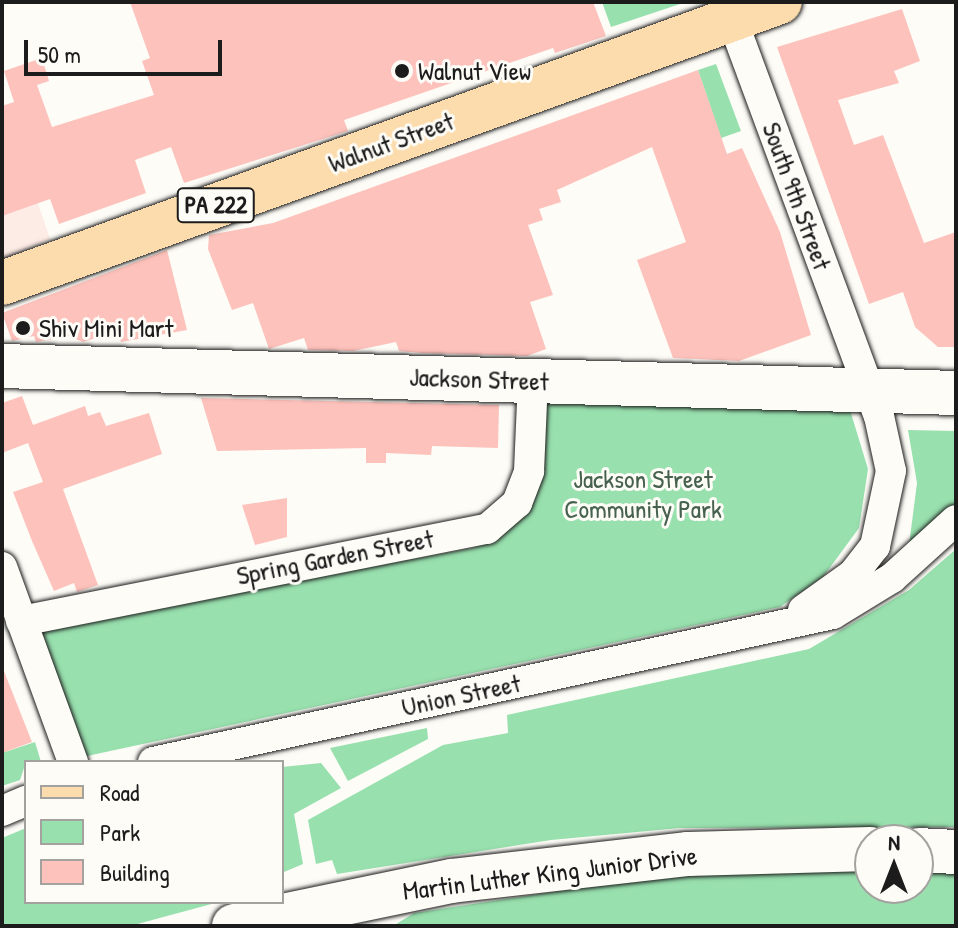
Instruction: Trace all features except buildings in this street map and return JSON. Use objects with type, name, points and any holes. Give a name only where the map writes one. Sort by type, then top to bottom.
[{"type":"main road","name":"Walnut Street","points":[[2,283],[729,11],[780,2]]},
{"type":"street","name":"South 9th Street","points":[[729,11],[869,390]]},
{"type":"street","name":"Jackson Street","points":[[15,363],[956,393]]},
{"type":"street","name":"Spring Garden Street","points":[[9,595],[487,529],[517,503],[529,471],[533,380]]},
{"type":"street","name":"Union Street","points":[[770,629],[836,589],[875,546],[891,471],[869,390]]},
{"type":"street","name":"Union Street","points":[[162,760],[833,614],[864,598],[956,520]]},
{"type":"street","points":[[9,595],[72,760]]},
{"type":"street","points":[[2,811],[24,802]]},
{"type":"street","name":"Martin Luther King Junior Drive","points":[[234,926],[334,914],[688,854],[854,849]]},
{"type":"street","points":[[934,851],[956,852]]},
{"type":"shaded area","points":[[27,171],[50,239],[2,260],[2,181]]},
{"type":"green space","points":[[602,2],[686,2],[611,27]]},
{"type":"green space","points":[[716,64],[741,131],[721,138],[698,70]]},
{"type":"green space","name":"Jackson Street Community Park","points":[[554,397],[850,410],[868,469],[859,528],[823,577],[780,607],[87,756],[81,749],[41,628],[473,548],[502,536],[527,511],[544,468],[547,405]]},
{"type":"green space","points":[[908,430],[956,431],[956,503],[909,545],[917,483]]},
{"type":"green space","points":[[956,549],[956,827],[854,824],[854,827],[680,828],[551,840],[337,874],[332,860],[316,864],[308,820],[443,745],[508,733],[507,715],[809,649],[909,590]]},
{"type":"green space","points":[[427,728],[428,739],[348,781],[330,748]]},
{"type":"green space","points":[[35,742],[40,760],[24,760],[20,780],[2,786],[2,753]]},
{"type":"green space","points":[[321,763],[341,788],[294,814],[303,864],[284,872],[284,767]]},
{"type":"green space","points":[[24,829],[24,904],[212,904],[130,926],[2,926],[2,838]]},
{"type":"green space","points":[[854,867],[854,904],[934,904],[934,870],[956,871],[956,926],[393,926],[414,913],[683,872]]},
{"type":"place","name":"Walnut View","points":[[402,71]]},
{"type":"place","name":"Shiv Mini Mart","points":[[23,328]]}]
